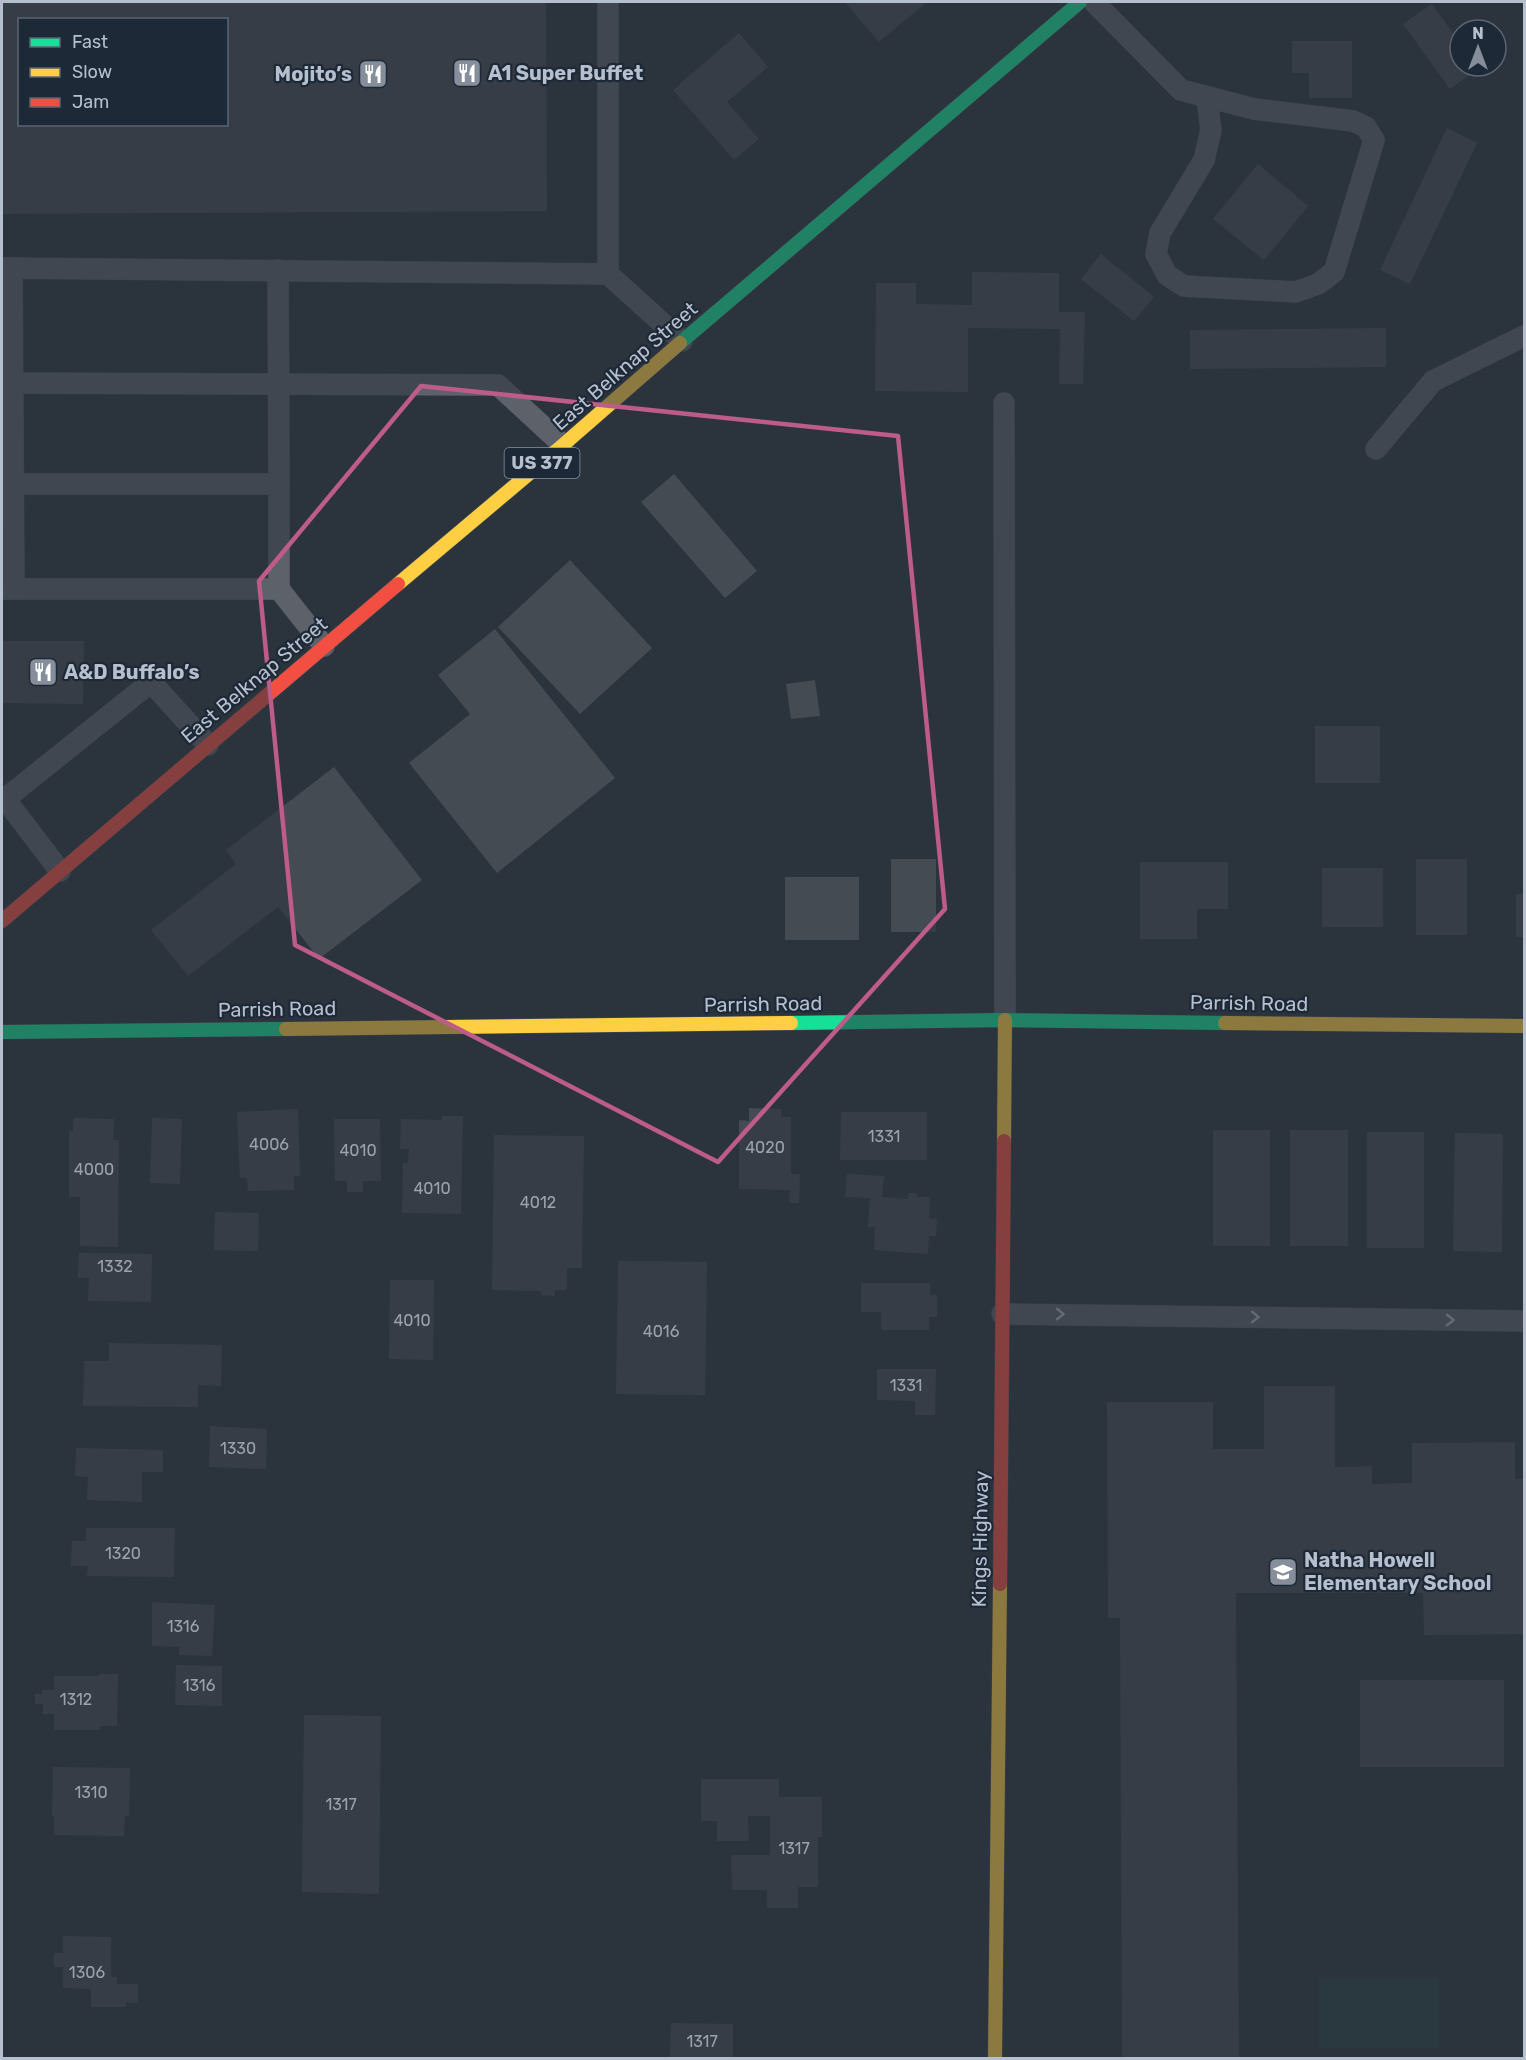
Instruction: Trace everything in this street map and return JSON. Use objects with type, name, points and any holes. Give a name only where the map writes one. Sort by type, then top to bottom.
[{"type":"street","name":"East Belknap Street","points":[[2,921],[1080,2]]},
{"type":"street","name":"Parrish Road","points":[[2,1032],[1005,1020],[1524,1026]]},
{"type":"street","name":"Kings Highway","points":[[995,2058],[1005,1020]]},
{"type":"lane","points":[[608,2],[608,274]]},
{"type":"lane","points":[[1094,2],[1180,90],[1254,109],[1353,121],[1366,127],[1374,140],[1334,272],[1318,284],[1296,292],[1184,286],[1167,275],[1156,254],[1160,233],[1204,160],[1211,130],[1207,98]]},
{"type":"lane","points":[[279,589],[8,589],[7,268],[608,274],[682,341]]},
{"type":"lane","points":[[278,270],[279,589],[324,646]]},
{"type":"lane","points":[[1376,448],[1433,381],[1524,336]]},
{"type":"lane","points":[[7,383],[498,385],[563,445]]},
{"type":"lane","points":[[1004,403],[1005,1020]]},
{"type":"lane","points":[[8,484],[279,484]]},
{"type":"lane","points":[[60,871],[5,799],[151,682],[208,745]]},
{"type":"lane","points":[[1002,1314],[1524,1321]]},
{"type":"highlighted area","points":[[421,386],[898,436],[945,909],[718,1162],[295,945],[259,581]]},
{"type":"green space","points":[[1319,1978],[1439,1978],[1439,2048],[1319,2048]]},
{"type":"building","points":[[2,2],[546,2],[547,211],[2,214]]},
{"type":"building","points":[[845,2],[927,2],[879,42]]},
{"type":"building","points":[[1432,4],[1448,26],[1448,78],[1465,78],[1450,89],[1403,24]]},
{"type":"building","points":[[739,33],[768,67],[727,102],[759,139],[734,160],[673,90]]},
{"type":"building","points":[[1292,41],[1352,41],[1352,98],[1309,98],[1309,73],[1292,73]]},
{"type":"building","points":[[1447,128],[1477,143],[1410,284],[1380,270]]},
{"type":"building","points":[[1258,164],[1308,206],[1264,260],[1213,219]]},
{"type":"building","points":[[1101,254],[1154,297],[1134,321],[1081,279]]},
{"type":"building","points":[[972,272],[1059,273],[1059,312],[1085,312],[1083,384],[1059,384],[1060,329],[968,328],[968,392],[875,391],[876,283],[916,283],[916,304],[972,305]]},
{"type":"building","points":[[1386,328],[1386,367],[1190,369],[1190,330]]},
{"type":"building","points":[[674,474],[757,571],[725,598],[641,502]]},
{"type":"building","points":[[570,560],[652,648],[580,714],[498,627]]},
{"type":"building","points":[[495,629],[615,778],[497,873],[409,763],[470,714],[438,675]]},
{"type":"building","name":"A&D Buffalo’s","points":[[2,641],[84,641],[83,704],[2,703]]},
{"type":"building","points":[[815,680],[820,716],[791,719],[786,684]]},
{"type":"building","points":[[1315,726],[1380,726],[1380,783],[1315,783]]},
{"type":"building","points":[[334,767],[422,880],[319,959],[278,907],[188,976],[151,930],[236,864],[226,850]]},
{"type":"building","points":[[891,859],[936,859],[936,932],[891,932]]},
{"type":"building","points":[[1416,859],[1467,859],[1467,935],[1416,935]]},
{"type":"building","points":[[1140,862],[1228,862],[1228,909],[1197,909],[1197,939],[1140,939]]},
{"type":"building","points":[[1322,868],[1383,868],[1383,927],[1322,927]]},
{"type":"building","points":[[785,877],[859,877],[859,940],[785,940]]},
{"type":"building","points":[[1516,894],[1524,894],[1524,937],[1516,937]]},
{"type":"building","points":[[749,1108],[781,1109],[781,1117],[791,1117],[791,1174],[800,1174],[799,1203],[789,1203],[790,1190],[739,1189],[739,1120],[749,1121]]},
{"type":"building","points":[[298,1109],[300,1176],[294,1176],[294,1190],[248,1191],[247,1178],[240,1178],[237,1112]]},
{"type":"building","points":[[841,1112],[927,1112],[927,1160],[840,1160]]},
{"type":"building","points":[[442,1116],[463,1116],[461,1214],[402,1213],[403,1163],[408,1163],[409,1149],[400,1149],[401,1119],[442,1120]]},
{"type":"building","points":[[73,1118],[114,1119],[113,1140],[119,1140],[118,1247],[80,1246],[80,1197],[69,1197],[69,1131],[73,1131]]},
{"type":"building","points":[[152,1118],[182,1119],[180,1184],[150,1183]]},
{"type":"building","points":[[334,1119],[380,1119],[381,1181],[363,1181],[363,1192],[347,1192],[347,1181],[335,1181]]},
{"type":"building","points":[[1213,1130],[1270,1130],[1270,1246],[1213,1246]]},
{"type":"building","points":[[1290,1130],[1348,1130],[1348,1246],[1290,1246]]},
{"type":"building","points":[[1367,1132],[1424,1132],[1424,1248],[1367,1248]]},
{"type":"building","points":[[1455,1133],[1503,1134],[1502,1252],[1453,1251]]},
{"type":"building","points":[[494,1135],[584,1136],[582,1268],[567,1268],[567,1290],[555,1290],[555,1296],[541,1295],[541,1291],[492,1290]]},
{"type":"building","points":[[847,1174],[884,1176],[882,1197],[908,1199],[909,1193],[917,1193],[917,1197],[930,1197],[929,1218],[937,1219],[936,1236],[929,1236],[928,1254],[874,1250],[875,1227],[868,1227],[870,1198],[845,1197]]},
{"type":"building","points":[[215,1212],[259,1213],[258,1251],[214,1250]]},
{"type":"building","points":[[79,1253],[152,1254],[151,1302],[88,1301],[89,1278],[78,1278]]},
{"type":"building","points":[[618,1261],[707,1262],[705,1395],[616,1394]]},
{"type":"building","points":[[390,1280],[434,1280],[433,1360],[389,1359]]},
{"type":"building","points":[[861,1283],[930,1283],[930,1295],[937,1295],[937,1317],[929,1317],[929,1330],[881,1330],[881,1312],[861,1312]]},
{"type":"building","points":[[109,1343],[222,1345],[221,1386],[198,1385],[198,1407],[83,1406],[84,1361],[109,1361]]},
{"type":"building","points":[[877,1369],[936,1369],[935,1415],[915,1415],[915,1401],[877,1400]]},
{"type":"building","points":[[1264,1386],[1335,1386],[1335,1467],[1372,1466],[1372,1484],[1412,1483],[1412,1443],[1515,1442],[1515,1479],[1524,1479],[1524,1634],[1424,1635],[1423,1593],[1236,1593],[1239,2058],[1122,2058],[1120,1618],[1108,1618],[1107,1402],[1213,1402],[1213,1449],[1264,1449]]},
{"type":"building","points":[[210,1426],[267,1429],[266,1469],[209,1467]]},
{"type":"building","points":[[76,1448],[163,1450],[163,1472],[142,1472],[142,1502],[87,1500],[88,1477],[75,1476]]},
{"type":"building","points":[[86,1528],[175,1528],[174,1577],[87,1576],[88,1566],[71,1566],[72,1541],[86,1541]]},
{"type":"building","points":[[152,1602],[215,1605],[212,1656],[179,1655],[179,1647],[152,1646]]},
{"type":"building","points":[[176,1665],[222,1666],[222,1706],[175,1705]]},
{"type":"building","points":[[99,1674],[118,1674],[117,1726],[100,1726],[100,1730],[54,1730],[54,1714],[43,1714],[43,1704],[35,1704],[35,1694],[42,1694],[42,1690],[54,1690],[54,1676],[99,1676]]},
{"type":"building","points":[[1360,1680],[1504,1680],[1504,1767],[1360,1767]]},
{"type":"building","points":[[304,1715],[381,1716],[379,1894],[302,1892]]},
{"type":"building","points":[[53,1767],[130,1768],[129,1816],[125,1816],[124,1836],[54,1835]]},
{"type":"building","points":[[701,1779],[779,1779],[779,1797],[822,1797],[822,1837],[818,1837],[818,1887],[798,1887],[798,1908],[767,1908],[767,1890],[732,1890],[731,1855],[770,1855],[770,1816],[748,1816],[749,1841],[717,1841],[717,1821],[701,1821]]},
{"type":"building","points":[[63,1936],[111,1937],[111,1977],[117,1977],[117,1984],[138,1984],[138,2003],[126,2002],[126,2007],[91,2007],[91,1989],[63,1988],[63,1967],[54,1967],[54,1953],[63,1953]]},
{"type":"building","points":[[671,2023],[733,2024],[733,2058],[670,2058]]},
{"type":"traffic: fast","points":[[680,343],[1080,2]]},
{"type":"traffic: fast","points":[[791,1023],[1005,1020],[1225,1023]]},
{"type":"traffic: fast","points":[[2,1032],[286,1029]]},
{"type":"traffic: slow","points":[[398,584],[680,343]]},
{"type":"traffic: slow","points":[[1004,1141],[1005,1020]]},
{"type":"traffic: slow","points":[[286,1029],[791,1023]]},
{"type":"traffic: slow","points":[[1225,1023],[1524,1026]]},
{"type":"traffic: slow","points":[[995,2058],[1000,1584]]},
{"type":"traffic: jam","points":[[2,921],[398,584]]},
{"type":"traffic: jam","points":[[1000,1584],[1004,1141]]},
{"type":"place","name":"A1 Super Buffet","points":[[467,73]]},
{"type":"place","name":"Mojito’s","points":[[373,74]]},
{"type":"place","name":"A&D Buffalo’s","points":[[43,672]]},
{"type":"place","name":"Natha Howell Elementary School","points":[[1283,1572]]}]
